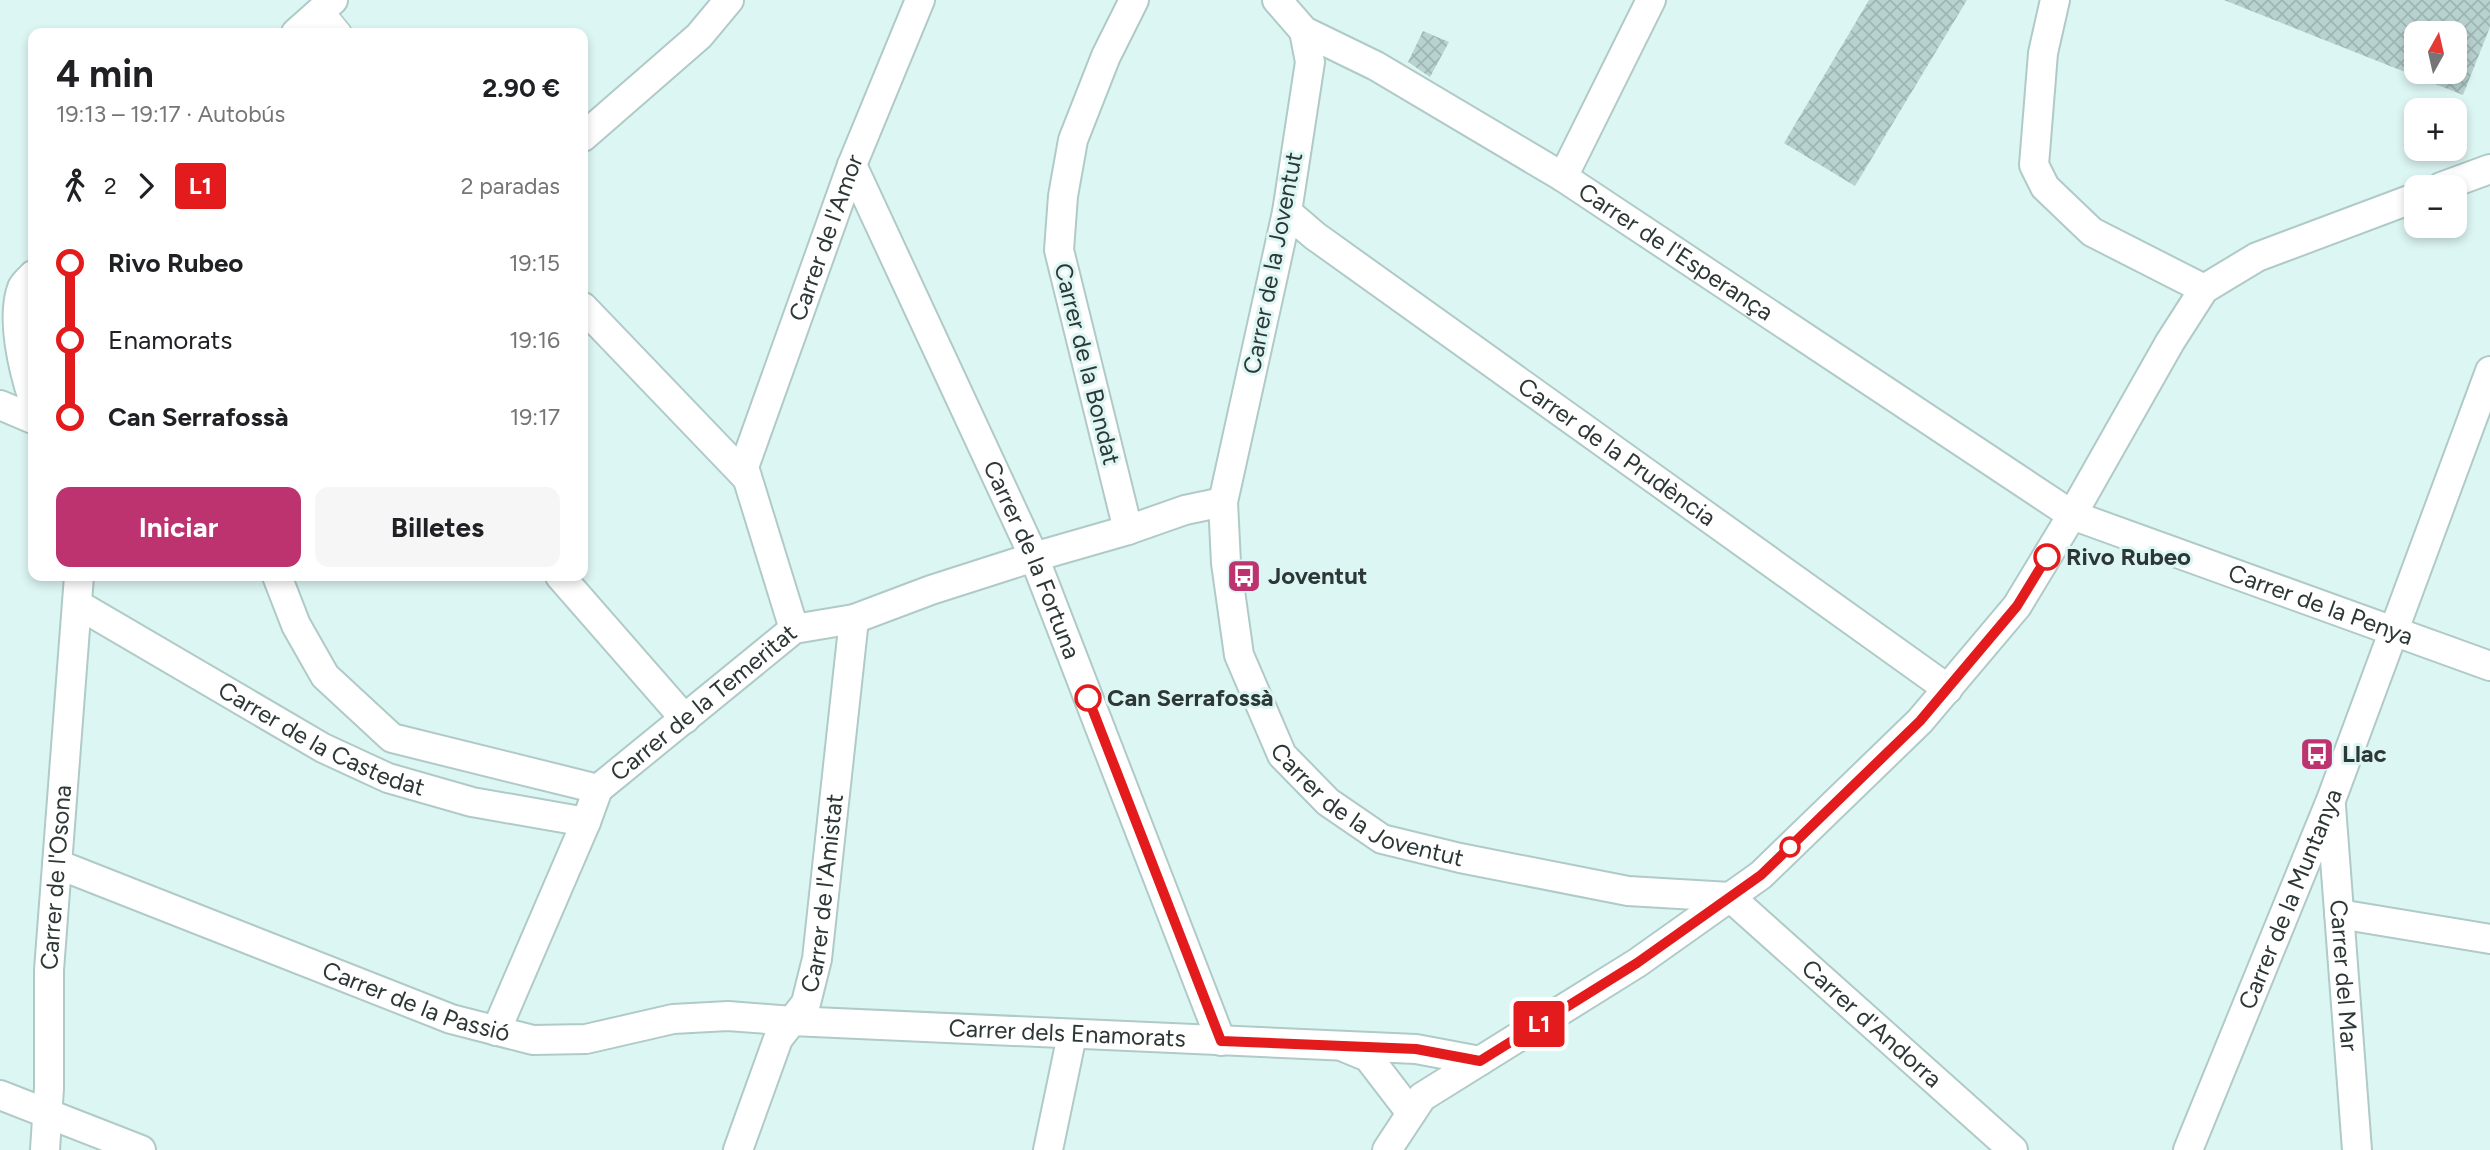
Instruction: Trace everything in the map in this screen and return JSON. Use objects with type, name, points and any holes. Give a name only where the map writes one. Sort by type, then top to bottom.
[{"type":"street","points":[[588,134],[699,36],[729,0]]},
{"type":"street","name":"Carrer de l'Amor","points":[[747,478],[744,467],[852,165],[920,0]]},
{"type":"street","name":"Carrer de la Bondat","points":[[1128,530],[1059,250],[1063,196],[1073,140],[1106,56],[1134,0]]},
{"type":"street","points":[[1563,177],[1651,0]]},
{"type":"street","points":[[2055,0],[2043,52],[2034,165],[2045,187],[2092,232],[2204,289]]},
{"type":"street","name":"Carrer de l'Esperança","points":[[1279,1],[1304,31],[1376,66],[1563,177],[2072,515]]},
{"type":"street","points":[[302,28],[328,5],[339,28]]},
{"type":"street","name":"Carrer de la Joventut","points":[[1304,31],[1310,62],[1287,212],[1223,502],[1226,563],[1239,655],[1282,755],[1328,802],[1382,839],[1460,858],[1628,891],[1730,897]]},
{"type":"street","name":"Carrer de la Fortuna","points":[[852,165],[1034,557],[1221,1041]]},
{"type":"street","points":[[2467,177],[2490,169]]},
{"type":"street","points":[[1387,1150],[1422,1097],[1637,963],[1761,875],[1920,721],[2017,606],[2170,342],[2204,289],[2257,257],[2404,202]]},
{"type":"street","name":"Carrer de la Prudència","points":[[1287,212],[1315,236],[1948,689]]},
{"type":"street","points":[[28,280],[23,286],[18,320],[28,383]]},
{"type":"street","points":[[588,312],[747,478],[794,629]]},
{"type":"street","name":"Carrer de la Muntanya","points":[[2188,1150],[2331,800],[2393,631],[2484,403],[2490,371]]},
{"type":"street","points":[[0,405],[28,417]]},
{"type":"street","name":"Carrer de la Temeritat","points":[[496,1031],[598,789],[794,629],[854,619],[931,590],[1034,557],[1128,530],[1185,510],[1223,502]]},
{"type":"street","name":"Carrer de la Penya","points":[[2072,515],[2490,666]]},
{"type":"street","name":"Carrer de l'Osona","points":[[45,1150],[49,1088],[49,970],[78,581]]},
{"type":"street","points":[[279,581],[296,625],[324,676],[392,738],[598,789]]},
{"type":"street","points":[[564,581],[685,719]]},
{"type":"street","name":"Carrer de la Castedat","points":[[76,604],[323,748],[388,778],[472,802],[586,822]]},
{"type":"street","name":"Carrer de l'Amistat","points":[[738,1150],[778,1039],[806,1003],[817,959],[854,619]]},
{"type":"street","name":"Carrer del Mar","points":[[2331,800],[2357,1150]]},
{"type":"street","name":"Carrer de la Passió","points":[[57,864],[451,1019],[533,1040],[586,1040],[673,1019],[728,1016],[792,1021]]},
{"type":"street","name":"Carrer d'Andorra","points":[[1730,897],[2013,1150]]},
{"type":"street","points":[[2339,914],[2490,939]]},
{"type":"street","name":"Carrer dels Enamorats","points":[[792,1021],[1416,1049],[1480,1061]]},
{"type":"street","points":[[1048,1150],[1072,1035]]},
{"type":"street","name":"Carrer dels Enamorats","points":[[1344,1047],[1368,1057],[1410,1113]]},
{"type":"street","points":[[0,1095],[141,1150]]},
{"type":"building","points":[[1869,0],[1967,0],[1855,186],[1784,143]]},
{"type":"building","points":[[2224,0],[2490,0],[2490,27],[2468,82],[2468,21],[2404,21],[2404,72]]},
{"type":"building","points":[[1423,31],[1449,42],[1430,77],[1408,62]]},
{"type":"building","points":[[2435,84],[2467,84],[2463,95]]},
{"type":"bus line","name":"L1","points":[[1088,698],[1221,1041],[1416,1049],[1480,1061],[1637,963],[1761,875],[1920,721],[2017,606],[2047,557]]},
{"type":"place","name":"Rivo Rubeo","points":[[2047,557]]},
{"type":"place","name":"Joventut","points":[[1244,576]]},
{"type":"place","name":"Can Serrafossà","points":[[1088,698]]},
{"type":"place","name":"Llac","points":[[2317,754]]}]
